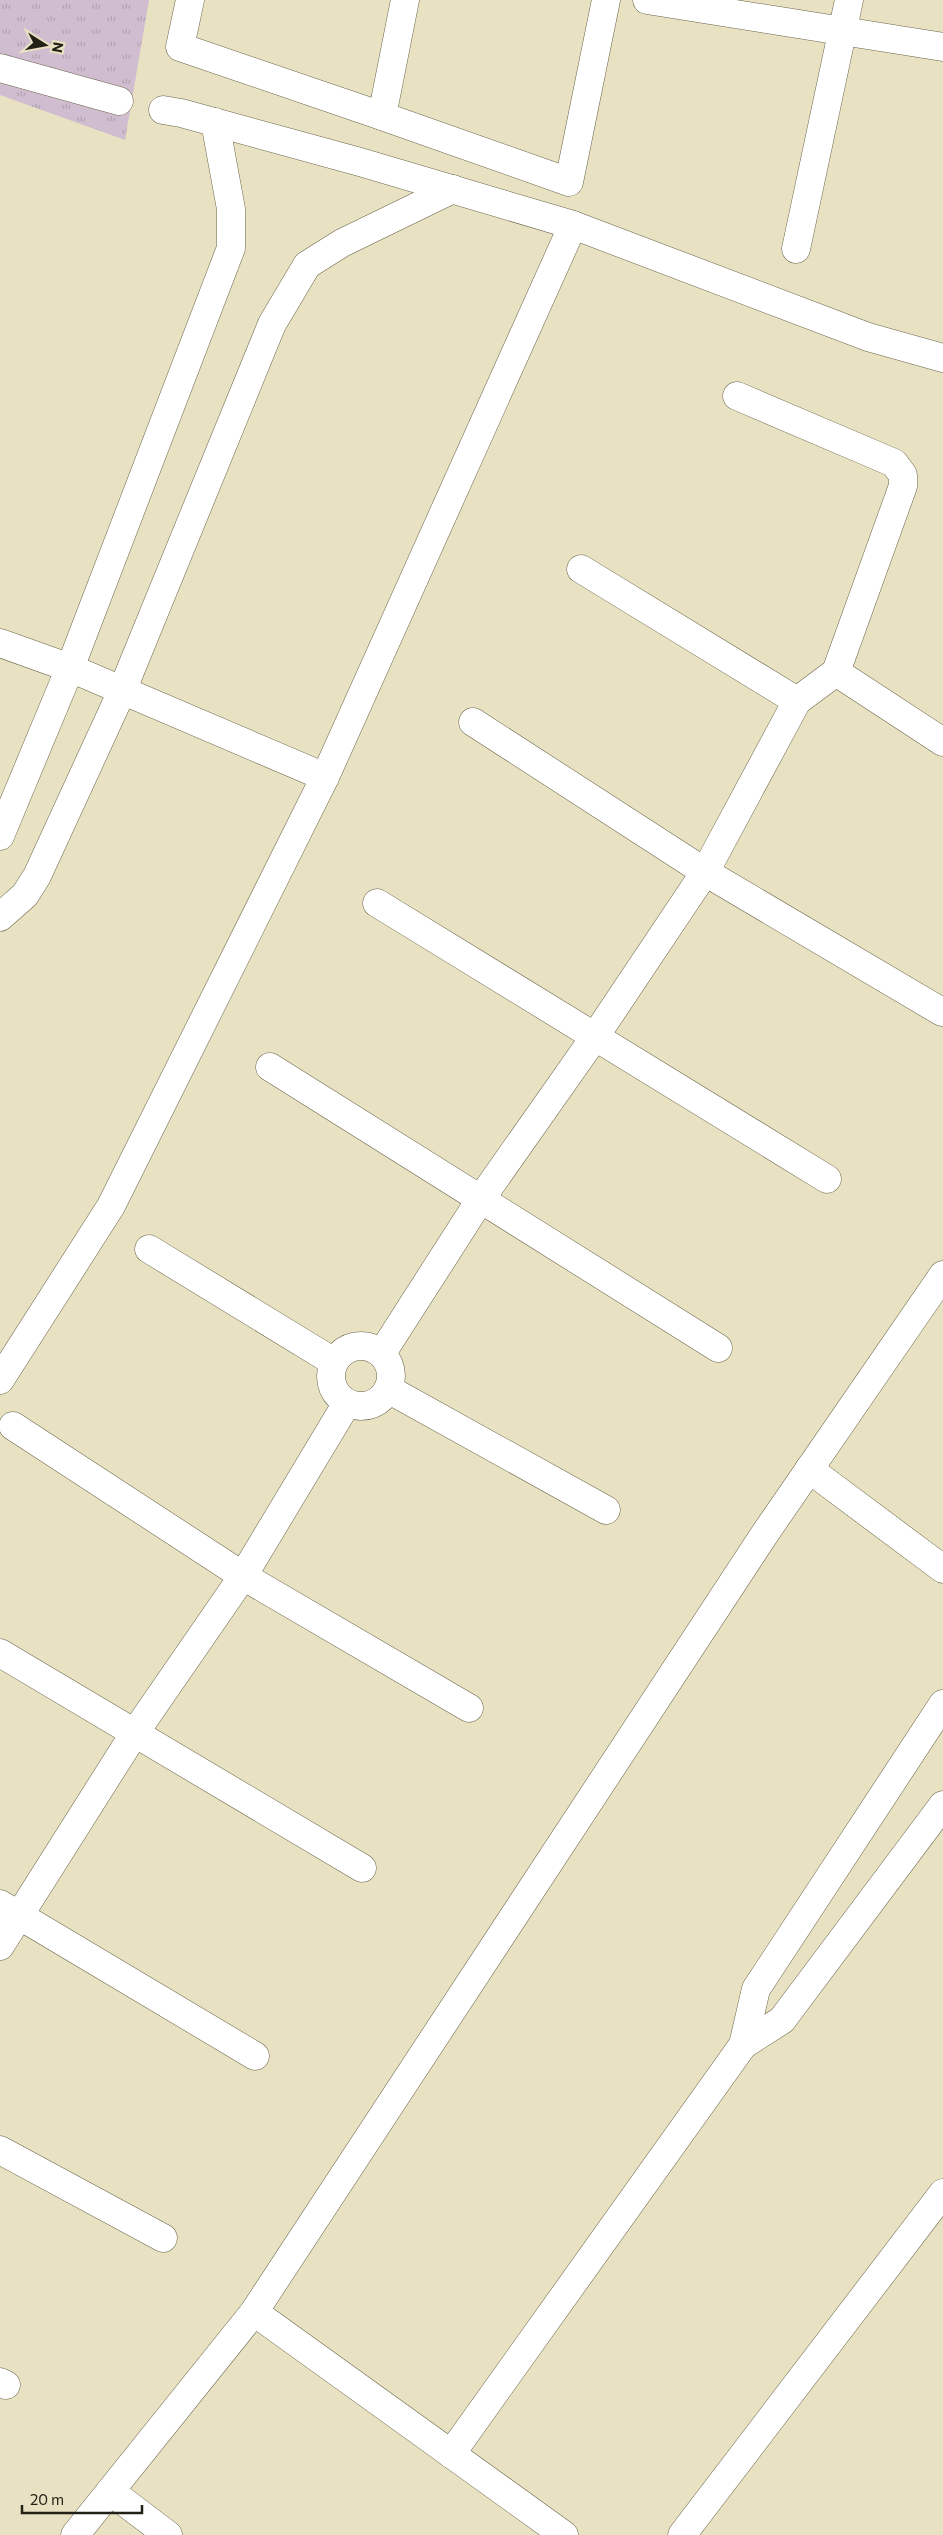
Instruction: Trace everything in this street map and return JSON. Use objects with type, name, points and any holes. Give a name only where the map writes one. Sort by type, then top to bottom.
[{"type":"street","points":[[190,0],[180,47],[569,182],[606,0]]},
{"type":"street","points":[[382,116],[405,0]]},
{"type":"street","points":[[647,0],[943,47]]},
{"type":"street","points":[[796,249],[849,0]]},
{"type":"street","points":[[0,68],[119,101]]},
{"type":"street","points":[[163,110],[215,122],[573,225],[868,337],[943,358]]},
{"type":"street","points":[[0,836],[70,668],[231,248],[231,209],[215,122]]},
{"type":"street","points":[[0,917],[25,895],[37,876],[122,690],[272,324],[307,265],[342,243],[453,190]]},
{"type":"street","points":[[0,1380],[111,1206],[324,777],[573,225]]},
{"type":"street","points":[[382,1353],[480,1200],[594,1038],[705,872],[797,701],[836,672],[903,486],[903,475],[894,463],[737,396]]},
{"type":"street","points":[[582,569],[797,701]]},
{"type":"street","points":[[0,643],[70,668],[324,777]]},
{"type":"street","points":[[836,672],[943,742]]},
{"type":"street","points":[[473,722],[705,872],[942,1012]]},
{"type":"street","points":[[377,903],[594,1038],[827,1179]]},
{"type":"street","points":[[270,1067],[718,1348]]},
{"type":"street","points":[[149,1249],[334,1362]]},
{"type":"street","points":[[75,2535],[254,2312],[810,1469],[943,1274]]},
{"type":"street","points":[[356,1346],[370,1346],[382,1353],[389,1364],[388,1390],[381,1399],[370,1405],[358,1407],[346,1403],[337,1396],[332,1385],[330,1374],[334,1362],[342,1351],[356,1346]]},
{"type":"street","points":[[388,1390],[606,1510]]},
{"type":"street","points":[[0,1946],[9,1910],[244,1576],[346,1403]]},
{"type":"street","points":[[14,1426],[244,1576],[469,1708]]},
{"type":"street","points":[[810,1469],[943,1569]]},
{"type":"street","points":[[0,1653],[362,1868]]},
{"type":"street","points":[[743,2045],[756,1989],[943,1704]]},
{"type":"street","points":[[451,2454],[743,2045],[782,2020],[943,1805]]},
{"type":"street","points":[[9,1910],[256,2056]]},
{"type":"street","points":[[0,2150],[163,2238]]},
{"type":"street","points":[[682,2535],[943,2192]]},
{"type":"street","points":[[254,2312],[564,2535]]},
{"type":"street","points":[[110,2491],[168,2535]]},
{"type":"green space","points":[[0,0],[149,0],[125,140],[0,95]]}]
